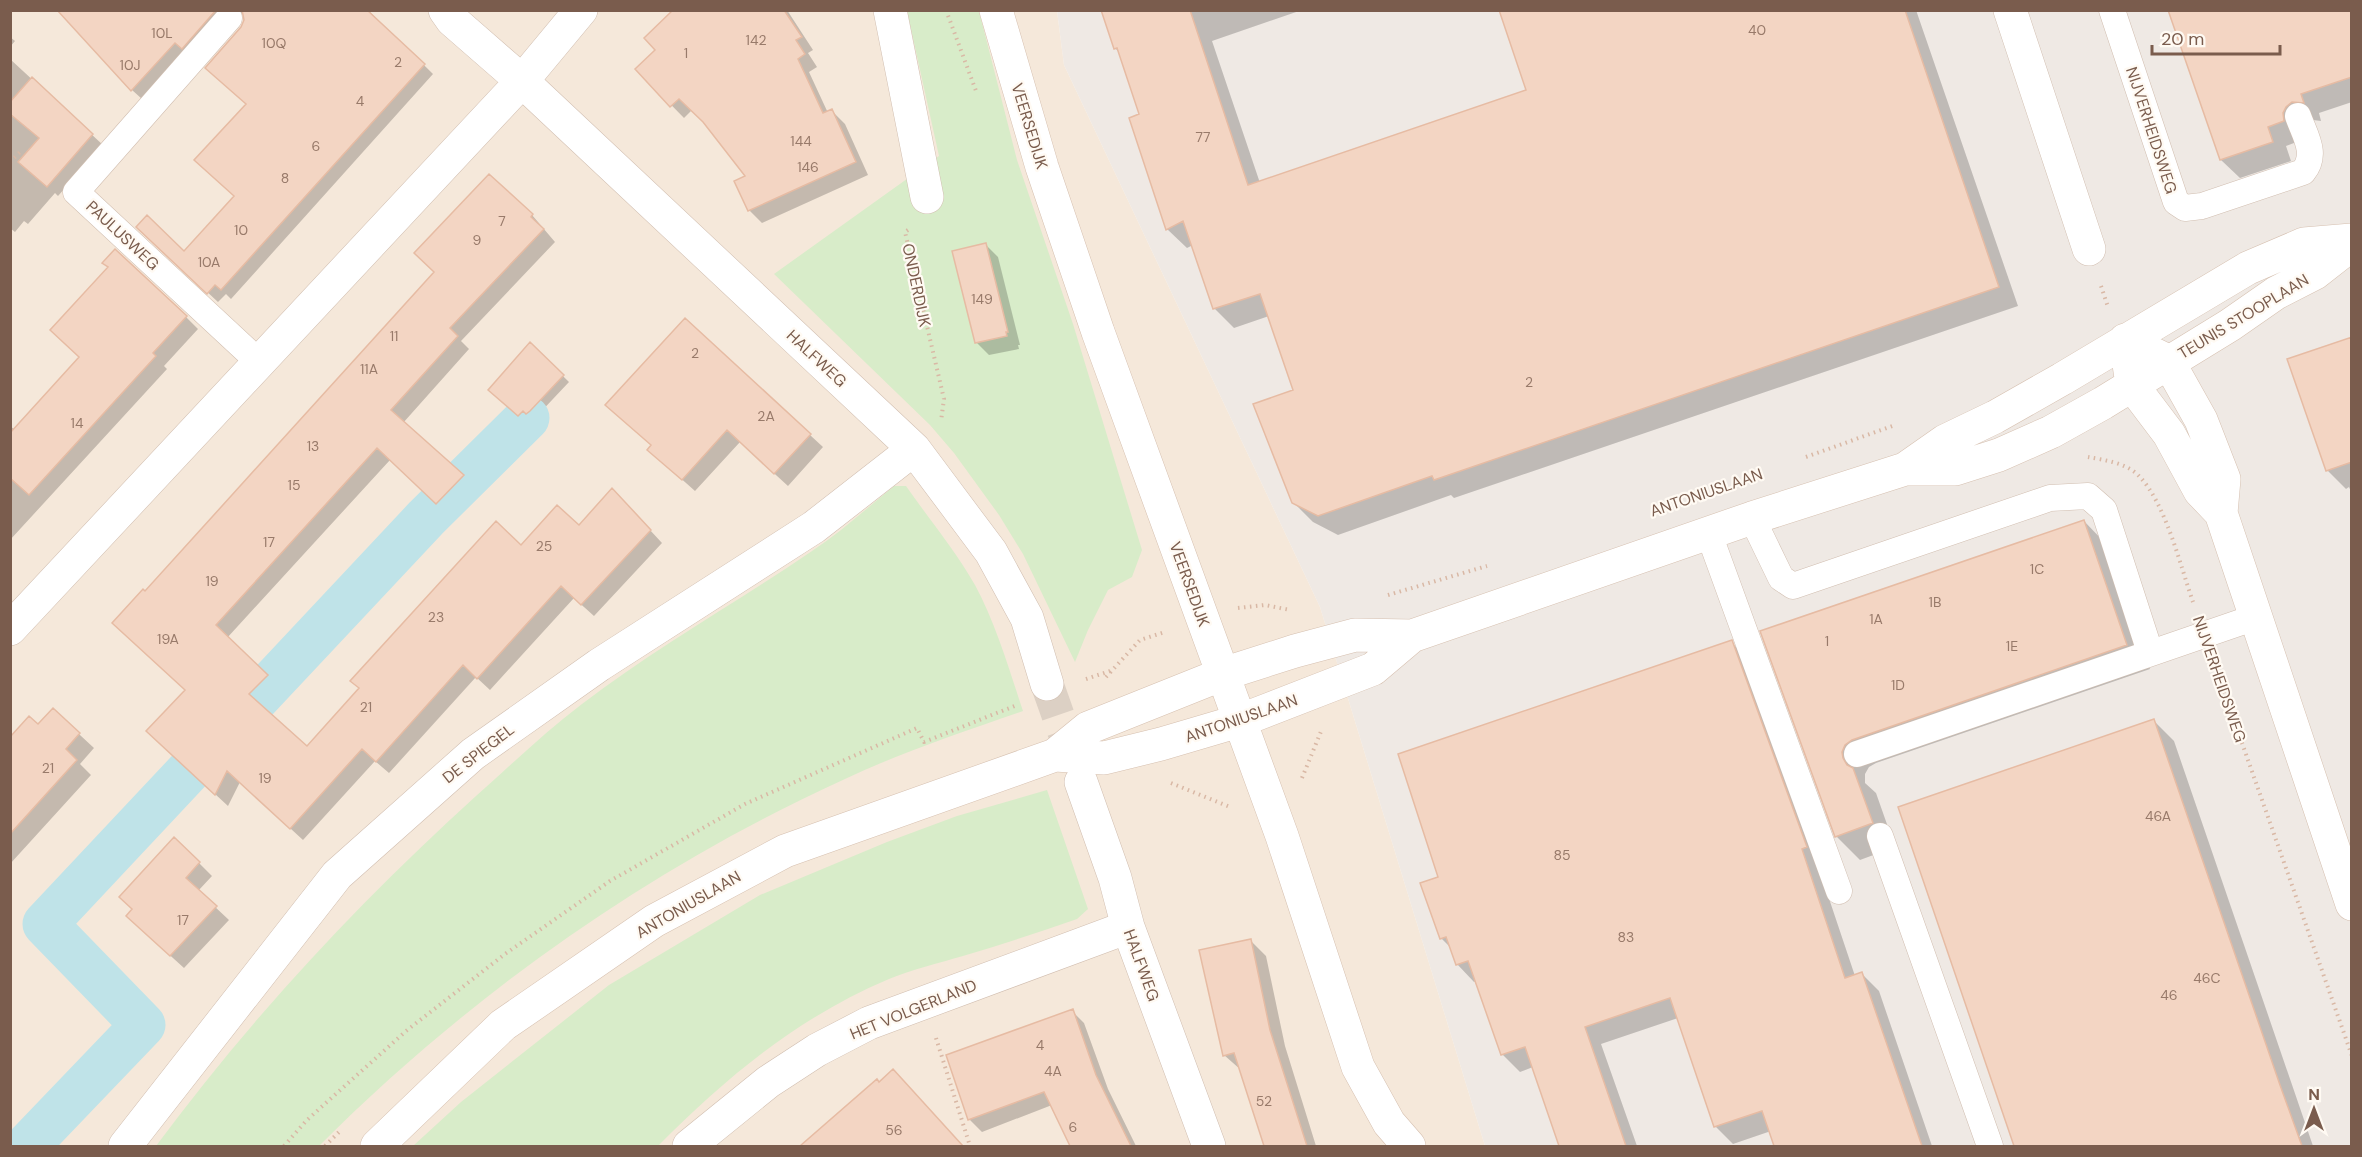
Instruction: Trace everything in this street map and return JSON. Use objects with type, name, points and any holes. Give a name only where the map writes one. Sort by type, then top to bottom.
[{"type":"street","name":"HALFWEG","points":[[445,10],[452,20],[522,81],[914,449],[991,552],[1027,618],[1047,684]]},
{"type":"street","points":[[10,629],[522,81],[581,10]]},
{"type":"street","points":[[890,10],[927,196]]},
{"type":"street","name":"VEERSEDIJK","points":[[996,10],[1042,167],[1098,332],[1282,836],[1358,1067],[1389,1123],[1409,1146]]},
{"type":"street","points":[[2010,10],[2089,249]]},
{"type":"street","name":"TEUNIS STOOPLAAN","points":[[2125,340],[2248,268],[2304,244],[2352,242]]},
{"type":"street","name":"TEUNIS STOOPLAAN","points":[[2132,385],[2230,325],[2276,293],[2315,273],[2352,242]]},
{"type":"street","points":[[2125,340],[2168,361],[2201,420],[2224,479],[2221,513],[2352,904]]},
{"type":"street","points":[[2125,340],[2132,385],[2169,434],[2200,490],[2221,513]]},
{"type":"street","name":"ANTONIUSLAAN","points":[[377,1146],[503,1024],[654,921],[785,850],[1054,755],[1088,728],[1222,674],[1355,635],[1412,636],[1752,518],[1905,469],[1945,441],[1995,417],[2125,340]]},
{"type":"street","name":"ANTONIUSLAAN","points":[[1905,469],[1955,469],[1999,455],[2051,432],[2132,385]]},
{"type":"street","name":"DE SPIEGEL","points":[[125,1146],[337,875],[456,769],[473,754],[599,664],[814,527],[914,449]]},
{"type":"street","name":"ANTONIUSLAAN","points":[[1054,755],[1104,758],[1239,721],[1372,669],[1412,636]]},
{"type":"street","name":"HALFWEG","points":[[1081,782],[1115,878],[1128,927],[1209,1146]]},
{"type":"street","name":"HET VOLGERLAND","points":[[689,1146],[768,1082],[817,1050],[869,1023],[1128,927]]},
{"type":"lane","name":"NIJVERHEIDSWEG","points":[[2112,10],[2176,202],[2185,208],[2202,206],[2303,172],[2310,163],[2311,154],[2298,116]]},
{"type":"lane","name":"PAULUSWEG","points":[[229,18],[76,192],[260,363]]},
{"type":"lane","points":[[1752,518],[1781,578],[1793,586],[2050,498],[2088,495],[2104,510],[2150,652]]},
{"type":"lane","points":[[1709,534],[1839,891]]},
{"type":"lane","points":[[1857,754],[2256,617]]},
{"type":"lane","points":[[1880,836],[1990,1146]]},
{"type":"path","points":[[10,162],[22,150]]},
{"type":"path","name":"ONDERDIJK","points":[[914,449],[940,425],[944,399],[906,232],[920,218],[927,196]]},
{"type":"path","points":[[1795,460],[1903,423]]},
{"type":"path","name":"NIJVERHEIDSWEG","points":[[2051,432],[2062,453],[2112,461],[2138,474],[2161,508],[2352,1056]]},
{"type":"path","points":[[1387,595],[1492,564]]},
{"type":"path","points":[[1281,609],[1291,610]]},
{"type":"path","points":[[1114,670],[1127,652],[1140,640],[1203,620]]},
{"type":"path","points":[[925,1002],[970,1146]]},
{"type":"shaded area","points":[[10,11],[1057,11],[1064,65],[1320,607],[1485,1146],[11,1146]]},
{"type":"shaded area","points":[[1057,11],[2351,11],[2351,1146],[1485,1146],[1320,607],[1064,65]]},
{"type":"green space","points":[[907,11],[979,11],[1017,160],[1073,324],[1142,550],[1132,577],[1108,590],[1075,662],[1023,554],[999,515],[954,453],[930,425],[774,274],[939,156]]},
{"type":"green space","points":[[894,486],[906,486],[975,585],[996,631],[1023,711],[911,751],[845,779],[772,814],[633,894],[566,939],[438,1037],[377,1090],[319,1146],[156,1146],[229,1053],[307,963],[433,836],[528,749],[610,683],[823,544]]},
{"type":"green space","points":[[1047,790],[1088,909],[1077,919],[907,972],[824,1012],[765,1051],[711,1096],[658,1146],[413,1146],[461,1102],[609,985],[760,895],[887,842],[957,816]]},
{"type":"building","points":[[57,10],[216,10],[182,49],[175,43],[131,91]]},
{"type":"building","points":[[242,10],[367,10],[425,64],[221,290],[215,285],[207,294],[136,227],[147,215],[184,251],[234,196],[194,160],[246,104],[205,68],[241,27],[244,20]]},
{"type":"building","points":[[673,10],[784,10],[802,37],[796,40],[805,54],[798,59],[823,113],[832,109],[856,162],[748,211],[734,181],[745,176],[703,122],[679,99],[670,107],[635,69],[655,50],[644,38]]},
{"type":"building","points":[[1101,10],[1190,10],[1248,185],[1526,90],[1499,10],[1905,10],[1999,287],[1434,480],[1432,476],[1318,516],[1292,503],[1253,404],[1293,390],[1260,294],[1213,309],[1183,221],[1166,230],[1129,118],[1139,114],[1117,48],[1114,49]]},
{"type":"building","points":[[2168,10],[2352,10],[2352,77],[2301,94],[2304,103],[2292,102],[2283,113],[2284,121],[2268,127],[2273,142],[2220,160]]},
{"type":"building","points":[[32,77],[93,134],[47,187],[18,162],[39,138],[10,114],[10,102]]},
{"type":"building","points":[[489,174],[533,214],[531,217],[544,229],[450,328],[458,336],[391,410],[464,475],[436,504],[377,448],[216,625],[268,675],[249,694],[307,746],[359,688],[350,681],[496,521],[521,545],[557,505],[579,525],[612,488],[651,530],[581,605],[561,586],[477,679],[463,665],[376,762],[362,749],[290,829],[227,771],[215,795],[146,731],[185,690],[112,623],[143,589],[145,591],[434,272],[414,253]]},
{"type":"building","points":[[986,243],[1008,332],[1006,332],[1007,336],[975,343],[952,251]]},
{"type":"building","points":[[115,249],[187,316],[153,353],[156,356],[29,495],[10,478],[10,433],[79,357],[50,330],[108,267],[102,263]]},
{"type":"building","points":[[685,318],[811,434],[774,474],[727,430],[682,480],[647,450],[651,445],[605,405]]},
{"type":"building","points":[[2352,337],[2352,462],[2326,471],[2287,359]]},
{"type":"building","points":[[530,342],[564,375],[530,411],[526,414],[523,411],[518,416],[488,390]]},
{"type":"building","points":[[2084,520],[2127,645],[1852,740],[1845,745],[1842,752],[1843,758],[1847,765],[1853,768],[1873,823],[1835,837],[1760,631]]},
{"type":"building","points":[[1732,640],[1807,847],[1802,849],[1845,978],[1862,972],[1922,1146],[1774,1146],[1762,1111],[1714,1127],[1670,998],[1585,1027],[1626,1146],[1559,1146],[1525,1047],[1501,1055],[1468,961],[1456,965],[1446,937],[1440,939],[1420,883],[1438,877],[1398,754]]},
{"type":"building","points":[[53,708],[80,733],[66,749],[77,760],[10,834],[10,737],[29,716],[38,724]]},
{"type":"building","points":[[2154,719],[2302,1146],[2014,1146],[1898,807]]},
{"type":"building","points":[[174,837],[200,862],[186,878],[217,906],[170,956],[126,916],[132,909],[119,897]]},
{"type":"building","points":[[1251,939],[1270,1030],[1307,1146],[1264,1146],[1234,1053],[1223,1056],[1199,950]]},
{"type":"building","points":[[1073,1009],[1096,1075],[1131,1146],[1070,1146],[1044,1092],[968,1120],[946,1055]]},
{"type":"building","points":[[893,1069],[963,1146],[800,1146],[877,1079],[879,1082]]},
{"type":"waterway","points":[[27,1146],[143,1025],[45,924],[426,518],[527,418]]},
{"type":"tunnel","points":[[1047,684],[1077,769]]}]
